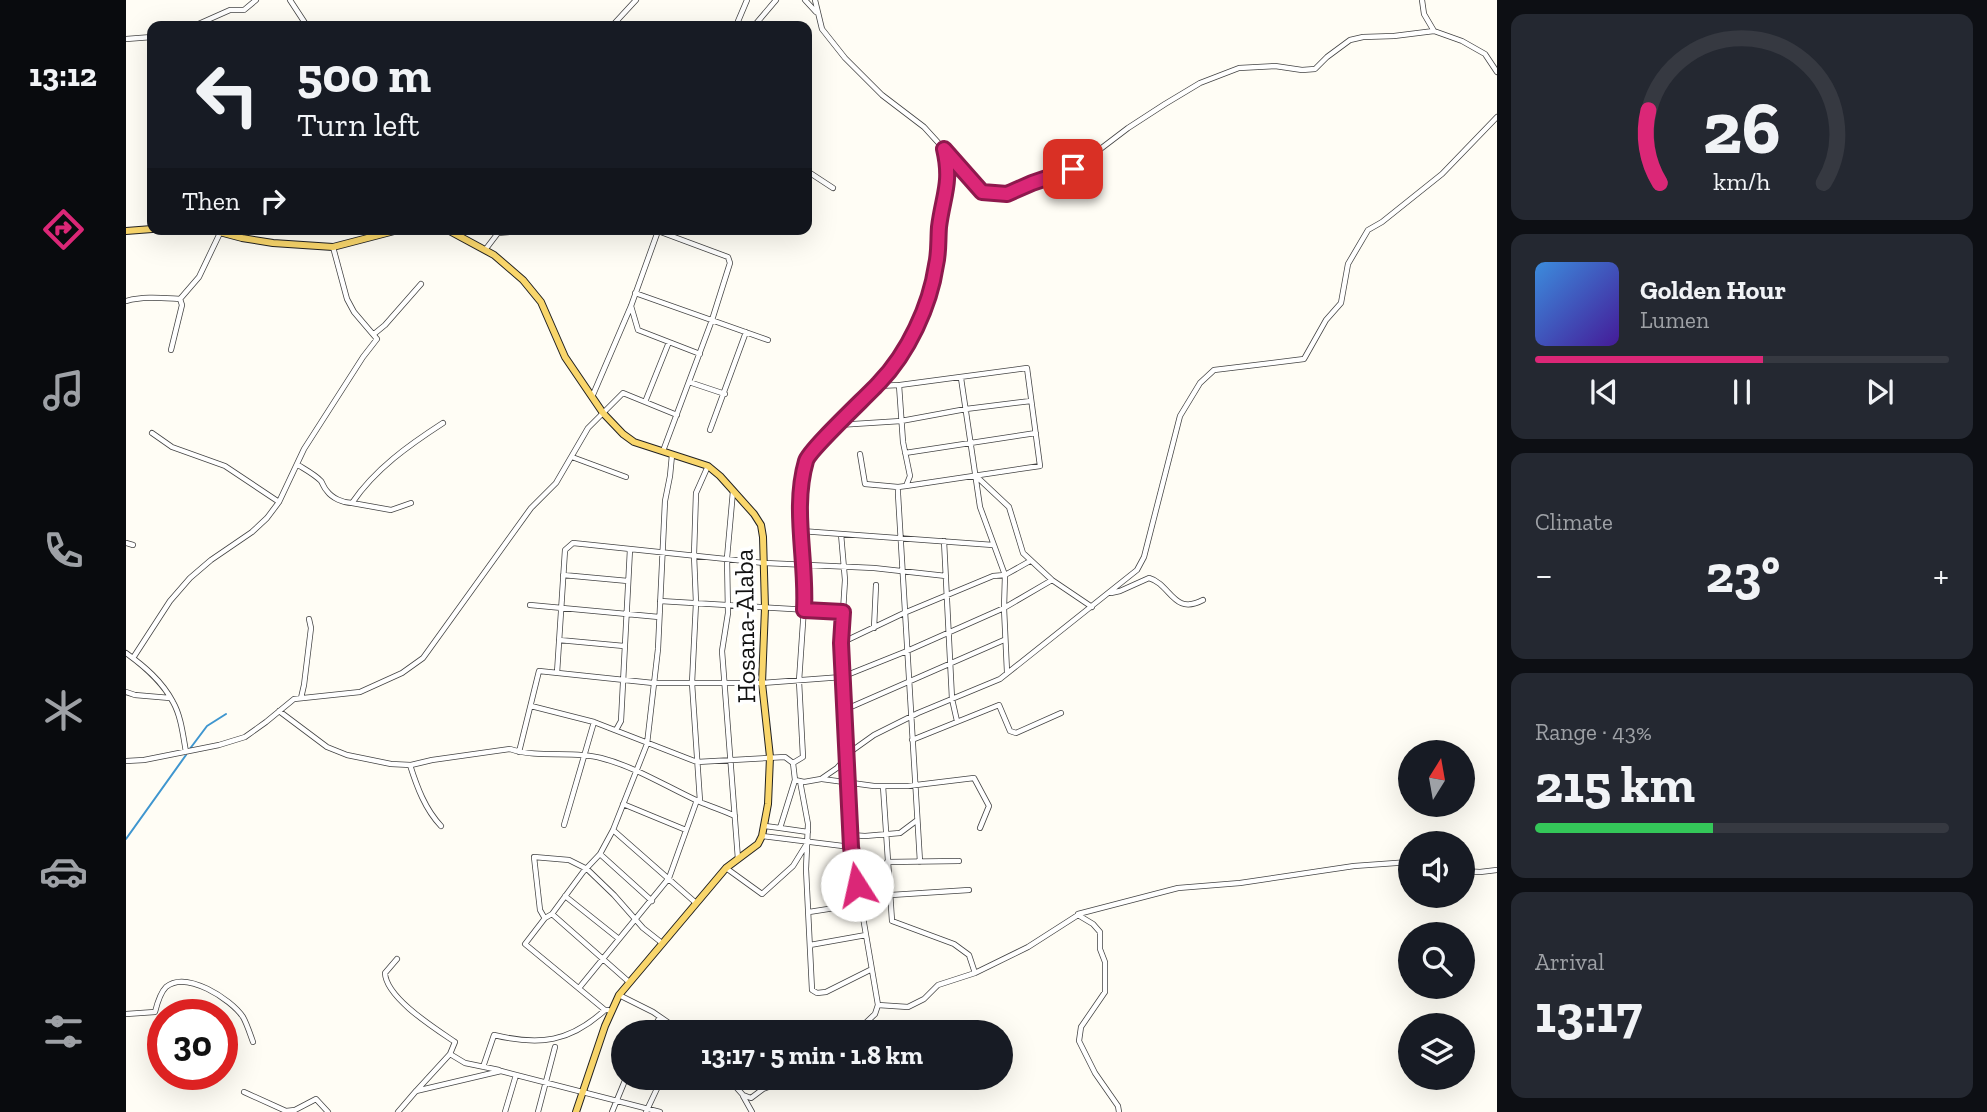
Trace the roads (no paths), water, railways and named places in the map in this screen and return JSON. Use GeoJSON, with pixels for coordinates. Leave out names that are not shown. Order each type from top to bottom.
{"type":"FeatureCollection","features":[{"type":"Feature","properties":{"kind":"main road"},"geometry":{"type":"LineString","coordinates":[[126,231],[147,229]]}},
{"type":"Feature","properties":{"kind":"main road"},"geometry":{"type":"LineString","coordinates":[[237,235],[273,243],[333,247],[379,235]]}},
{"type":"Feature","properties":{"kind":"main road","name":"Hosana-Alaba"},"geometry":{"type":"LineString","coordinates":[[457,235],[494,256],[523,280],[541,302],[565,357],[603,413],[623,434],[634,442],[708,466],[733,490],[761,525],[765,563],[762,683],[770,757],[762,836],[758,844],[726,868],[629,982],[609,1010],[576,1112]]}},
{"type":"Feature","properties":{"kind":"street"},"geometry":{"type":"LineString","coordinates":[[205,21],[230,10],[244,10],[256,0]]}},
{"type":"Feature","properties":{"kind":"street"},"geometry":{"type":"LineString","coordinates":[[290,0],[304,21]]}},
{"type":"Feature","properties":{"kind":"street"},"geometry":{"type":"LineString","coordinates":[[617,21],[636,0]]}},
{"type":"Feature","properties":{"kind":"street"},"geometry":{"type":"LineString","coordinates":[[738,21],[747,0]]}},
{"type":"Feature","properties":{"kind":"street"},"geometry":{"type":"LineString","coordinates":[[758,21],[776,0]]}},
{"type":"Feature","properties":{"kind":"street"},"geometry":{"type":"LineString","coordinates":[[805,0],[818,14]]}},
{"type":"Feature","properties":{"kind":"street"},"geometry":{"type":"LineString","coordinates":[[816,0],[822,29],[845,58],[882,95],[924,127],[982,192],[1007,194],[1073,169],[1128,128],[1200,83],[1239,68],[1275,66],[1315,69],[1350,40],[1434,31],[1462,41],[1485,54],[1497,72]]}},
{"type":"Feature","properties":{"kind":"street"},"geometry":{"type":"LineString","coordinates":[[1422,0],[1424,14],[1434,31]]}},
{"type":"Feature","properties":{"kind":"street"},"geometry":{"type":"LineString","coordinates":[[126,39],[147,37]]}},
{"type":"Feature","properties":{"kind":"street"},"geometry":{"type":"LineString","coordinates":[[821,779],[874,735],[1000,679],[1137,570],[1144,557],[1180,416],[1200,383],[1214,370],[1304,359],[1326,320],[1341,303],[1348,264],[1368,230],[1443,174],[1497,117]]}},
{"type":"Feature","properties":{"kind":"street"},"geometry":{"type":"LineString","coordinates":[[793,763],[803,757],[799,681],[805,593],[799,499],[806,457],[876,386],[899,356],[925,310],[937,264],[939,225],[948,183],[944,149]]}},
{"type":"Feature","properties":{"kind":"street"},"geometry":{"type":"LineString","coordinates":[[812,174],[833,188]]}},
{"type":"Feature","properties":{"kind":"street"},"geometry":{"type":"LineString","coordinates":[[180,299],[199,277],[222,235]]}},
{"type":"Feature","properties":{"kind":"street"},"geometry":{"type":"LineString","coordinates":[[485,250],[496,235]]}},
{"type":"Feature","properties":{"kind":"street"},"geometry":{"type":"LineString","coordinates":[[592,397],[631,306],[656,235]]}},
{"type":"Feature","properties":{"kind":"street"},"geometry":{"type":"LineString","coordinates":[[663,452],[700,354],[730,263],[729,257],[673,235]]}},
{"type":"Feature","properties":{"kind":"street"},"geometry":{"type":"LineString","coordinates":[[133,658],[170,601],[190,578],[267,518],[279,502],[304,449],[377,339],[354,312],[347,299],[333,247]]}},
{"type":"Feature","properties":{"kind":"street"},"geometry":{"type":"LineString","coordinates":[[373,334],[385,325],[421,284]]}},
{"type":"Feature","properties":{"kind":"street"},"geometry":{"type":"LineString","coordinates":[[635,293],[768,340]]}},
{"type":"Feature","properties":{"kind":"street"},"geometry":{"type":"LineString","coordinates":[[126,301],[136,298],[180,299]]}},
{"type":"Feature","properties":{"kind":"street"},"geometry":{"type":"LineString","coordinates":[[171,350],[182,304],[180,299]]}},
{"type":"Feature","properties":{"kind":"street"},"geometry":{"type":"LineString","coordinates":[[631,306],[638,330],[700,354]]}},
{"type":"Feature","properties":{"kind":"street"},"geometry":{"type":"LineString","coordinates":[[710,430],[746,332]]}},
{"type":"Feature","properties":{"kind":"street"},"geometry":{"type":"LineString","coordinates":[[645,402],[669,342]]}},
{"type":"Feature","properties":{"kind":"street"},"geometry":{"type":"LineString","coordinates":[[860,454],[865,484],[898,487],[1040,466],[1027,368],[876,386]]}},
{"type":"Feature","properties":{"kind":"street"},"geometry":{"type":"LineString","coordinates":[[961,377],[980,507],[1005,575],[1004,640],[1007,673]]}},
{"type":"Feature","properties":{"kind":"street"},"geometry":{"type":"LineString","coordinates":[[689,382],[724,394]]}},
{"type":"Feature","properties":{"kind":"street"},"geometry":{"type":"LineString","coordinates":[[899,385],[901,421],[910,476],[906,486]]}},
{"type":"Feature","properties":{"kind":"street"},"geometry":{"type":"LineString","coordinates":[[126,761],[186,752],[245,737],[293,699],[360,692],[402,673],[423,658],[531,508],[556,483],[588,428],[623,393],[677,415]]}},
{"type":"Feature","properties":{"kind":"street"},"geometry":{"type":"LineString","coordinates":[[837,425],[901,421],[1031,401]]}},
{"type":"Feature","properties":{"kind":"street"},"geometry":{"type":"LineString","coordinates":[[352,503],[372,478],[397,455],[443,423]]}},
{"type":"Feature","properties":{"kind":"street"},"geometry":{"type":"LineString","coordinates":[[152,433],[172,447],[225,466],[279,502]]}},
{"type":"Feature","properties":{"kind":"street"},"geometry":{"type":"LineString","coordinates":[[905,453],[1035,433]]}},
{"type":"Feature","properties":{"kind":"street"},"geometry":{"type":"LineString","coordinates":[[483,1067],[494,1035],[515,1040],[550,1040],[584,1028],[609,1010],[525,944],[600,854],[613,830],[647,744],[658,649],[665,501],[671,455]]}},
{"type":"Feature","properties":{"kind":"street"},"geometry":{"type":"LineString","coordinates":[[572,457],[626,477]]}},
{"type":"Feature","properties":{"kind":"street"},"geometry":{"type":"LineString","coordinates":[[298,464],[322,483],[335,498],[346,503],[391,510],[411,503]]}},
{"type":"Feature","properties":{"kind":"street"},"geometry":{"type":"LineString","coordinates":[[579,988],[669,878],[699,801],[692,683],[696,603],[694,555],[696,493],[708,466]]}},
{"type":"Feature","properties":{"kind":"street"},"geometry":{"type":"LineString","coordinates":[[975,476],[1009,507],[1023,553],[1030,561],[1052,580],[1092,607]]}},
{"type":"Feature","properties":{"kind":"street"},"geometry":{"type":"LineString","coordinates":[[898,487],[920,862]]}},
{"type":"Feature","properties":{"kind":"street"},"geometry":{"type":"LineString","coordinates":[[733,490],[727,558],[728,606],[722,651],[738,859]]}},
{"type":"Feature","properties":{"kind":"street"},"geometry":{"type":"LineString","coordinates":[[801,531],[993,545]]}},
{"type":"Feature","properties":{"kind":"street"},"geometry":{"type":"LineString","coordinates":[[841,534],[844,567],[842,677],[850,835],[870,970],[878,1005],[875,1014],[869,1020]]}},
{"type":"Feature","properties":{"kind":"street"},"geometry":{"type":"LineString","coordinates":[[944,541],[952,699],[957,722]]}},
{"type":"Feature","properties":{"kind":"street"},"geometry":{"type":"LineString","coordinates":[[126,543],[133,545]]}},
{"type":"Feature","properties":{"kind":"street"},"geometry":{"type":"LineString","coordinates":[[557,673],[565,550],[573,543],[765,563],[946,576]]}},
{"type":"Feature","properties":{"kind":"street"},"geometry":{"type":"LineString","coordinates":[[616,730],[621,720],[630,548]]}},
{"type":"Feature","properties":{"kind":"street"},"geometry":{"type":"LineString","coordinates":[[841,643],[993,576],[1005,575],[1030,561]]}},
{"type":"Feature","properties":{"kind":"street"},"geometry":{"type":"LineString","coordinates":[[563,575],[628,581]]}},
{"type":"Feature","properties":{"kind":"street"},"geometry":{"type":"LineString","coordinates":[[1111,593],[1120,592],[1149,578],[1156,580],[1172,598],[1181,603],[1190,605],[1203,600]]}},
{"type":"Feature","properties":{"kind":"street"},"geometry":{"type":"LineString","coordinates":[[519,752],[539,671],[653,683],[762,683],[842,677],[1004,608],[1052,580]]}},
{"type":"Feature","properties":{"kind":"street"},"geometry":{"type":"LineString","coordinates":[[874,628],[876,584]]}},
{"type":"Feature","properties":{"kind":"street"},"geometry":{"type":"LineString","coordinates":[[660,601],[843,612]]}},
{"type":"Feature","properties":{"kind":"street"},"geometry":{"type":"LineString","coordinates":[[530,605],[659,617]]}},
{"type":"Feature","properties":{"kind":"street"},"geometry":{"type":"LineString","coordinates":[[301,698],[311,628],[309,619]]}},
{"type":"Feature","properties":{"kind":"street"},"geometry":{"type":"LineString","coordinates":[[559,640],[624,646]]}},
{"type":"Feature","properties":{"kind":"street"},"geometry":{"type":"LineString","coordinates":[[844,710],[1004,640]]}},
{"type":"Feature","properties":{"kind":"street"},"geometry":{"type":"LineString","coordinates":[[126,653],[147,668],[171,698],[181,726],[186,752]]}},
{"type":"Feature","properties":{"kind":"street"},"geometry":{"type":"LineString","coordinates":[[126,692],[171,698]]}},
{"type":"Feature","properties":{"kind":"street"},"geometry":{"type":"LineString","coordinates":[[912,740],[999,705],[1010,731],[1016,733],[1061,713]]}},
{"type":"Feature","properties":{"kind":"street"},"geometry":{"type":"LineString","coordinates":[[531,706],[594,722],[697,762],[785,757],[793,763],[808,824],[806,869],[812,990],[817,993],[826,992],[870,970]]}},
{"type":"Feature","properties":{"kind":"street"},"geometry":{"type":"LineString","coordinates":[[279,710],[327,747],[372,761],[410,765],[510,749],[545,754],[584,754],[636,770],[735,816]]}},
{"type":"Feature","properties":{"kind":"street"},"geometry":{"type":"LineString","coordinates":[[564,825],[594,722]]}},
{"type":"Feature","properties":{"kind":"street"},"geometry":{"type":"LineString","coordinates":[[410,765],[433,818],[441,826]]}},
{"type":"Feature","properties":{"kind":"street"},"geometry":{"type":"LineString","coordinates":[[798,781],[821,779],[883,786],[974,778],[989,806],[980,828]]}},
{"type":"Feature","properties":{"kind":"street"},"geometry":{"type":"LineString","coordinates":[[780,828],[798,781]]}},
{"type":"Feature","properties":{"kind":"street"},"geometry":{"type":"LineString","coordinates":[[883,786],[892,921],[954,944],[969,955],[975,973]]}},
{"type":"Feature","properties":{"kind":"street"},"geometry":{"type":"LineString","coordinates":[[623,804],[686,830]]}},
{"type":"Feature","properties":{"kind":"street"},"geometry":{"type":"LineString","coordinates":[[850,835],[900,833],[917,821]]}},
{"type":"Feature","properties":{"kind":"street"},"geometry":{"type":"LineString","coordinates":[[765,826],[808,832]]}},
{"type":"Feature","properties":{"kind":"street"},"geometry":{"type":"LineString","coordinates":[[613,830],[696,903]]}},
{"type":"Feature","properties":{"kind":"street"},"geometry":{"type":"LineString","coordinates":[[762,836],[851,847]]}},
{"type":"Feature","properties":{"kind":"street"},"geometry":{"type":"LineString","coordinates":[[726,868],[762,894],[793,866],[807,842]]}},
{"type":"Feature","properties":{"kind":"street"},"geometry":{"type":"LineString","coordinates":[[600,854],[652,901]]}},
{"type":"Feature","properties":{"kind":"street"},"geometry":{"type":"LineString","coordinates":[[545,918],[540,910],[534,857],[569,860],[587,869],[643,928],[662,943]]}},
{"type":"Feature","properties":{"kind":"street"},"geometry":{"type":"LineString","coordinates":[[887,862],[959,861]]}},
{"type":"Feature","properties":{"kind":"street"},"geometry":{"type":"LineString","coordinates":[[878,1005],[908,1007],[924,999],[937,985],[975,973],[1028,947],[1078,915],[1098,908],[1178,888],[1398,863]]}},
{"type":"Feature","properties":{"kind":"street"},"geometry":{"type":"LineString","coordinates":[[1475,872],[1497,870]]}},
{"type":"Feature","properties":{"kind":"street"},"geometry":{"type":"LineString","coordinates":[[809,912],[860,904],[889,896],[969,890]]}},
{"type":"Feature","properties":{"kind":"street"},"geometry":{"type":"LineString","coordinates":[[565,896],[619,940]]}},
{"type":"Feature","properties":{"kind":"street"},"geometry":{"type":"LineString","coordinates":[[552,914],[629,982]]}},
{"type":"Feature","properties":{"kind":"street"},"geometry":{"type":"LineString","coordinates":[[1078,915],[1100,932],[1100,949],[1105,962],[1105,992],[1081,1027],[1079,1041],[1119,1112]]}},
{"type":"Feature","properties":{"kind":"street"},"geometry":{"type":"LineString","coordinates":[[810,944],[866,935]]}},
{"type":"Feature","properties":{"kind":"street"},"geometry":{"type":"LineString","coordinates":[[397,959],[385,973],[385,982],[409,1010],[455,1042],[450,1054],[398,1112]]}},
{"type":"Feature","properties":{"kind":"street"},"geometry":{"type":"LineString","coordinates":[[126,1014],[155,1012],[168,985],[192,983],[215,993],[230,1004],[242,1016],[253,1042]]}},
{"type":"Feature","properties":{"kind":"street"},"geometry":{"type":"LineString","coordinates":[[620,995],[664,1020]]}},
{"type":"Feature","properties":{"kind":"street"},"geometry":{"type":"LineString","coordinates":[[537,1112],[555,1048]]}},
{"type":"Feature","properties":{"kind":"street"},"geometry":{"type":"LineString","coordinates":[[450,1054],[465,1063],[660,1112]]}},
{"type":"Feature","properties":{"kind":"street"},"geometry":{"type":"LineString","coordinates":[[416,1091],[501,1071]]}},
{"type":"Feature","properties":{"kind":"street"},"geometry":{"type":"LineString","coordinates":[[505,1112],[516,1074]]}},
{"type":"Feature","properties":{"kind":"street"},"geometry":{"type":"LineString","coordinates":[[612,1112],[621,1090]]}},
{"type":"Feature","properties":{"kind":"street"},"geometry":{"type":"LineString","coordinates":[[646,1110],[656,1090]]}},
{"type":"Feature","properties":{"kind":"street"},"geometry":{"type":"LineString","coordinates":[[738,1090],[752,1112]]}},
{"type":"Feature","properties":{"kind":"street"},"geometry":{"type":"LineString","coordinates":[[743,1096],[751,1098],[761,1090]]}},
{"type":"Feature","properties":{"kind":"street"},"geometry":{"type":"LineString","coordinates":[[244,1092],[286,1111],[295,1110],[316,1099],[328,1112]]}},
{"type":"Feature","properties":{"kind":"waterway"},"geometry":{"type":"LineString","coordinates":[[189,750],[207,726],[226,714]]}},
{"type":"Feature","properties":{"kind":"waterway"},"geometry":{"type":"LineString","coordinates":[[126,839],[186,755]]}}]}
